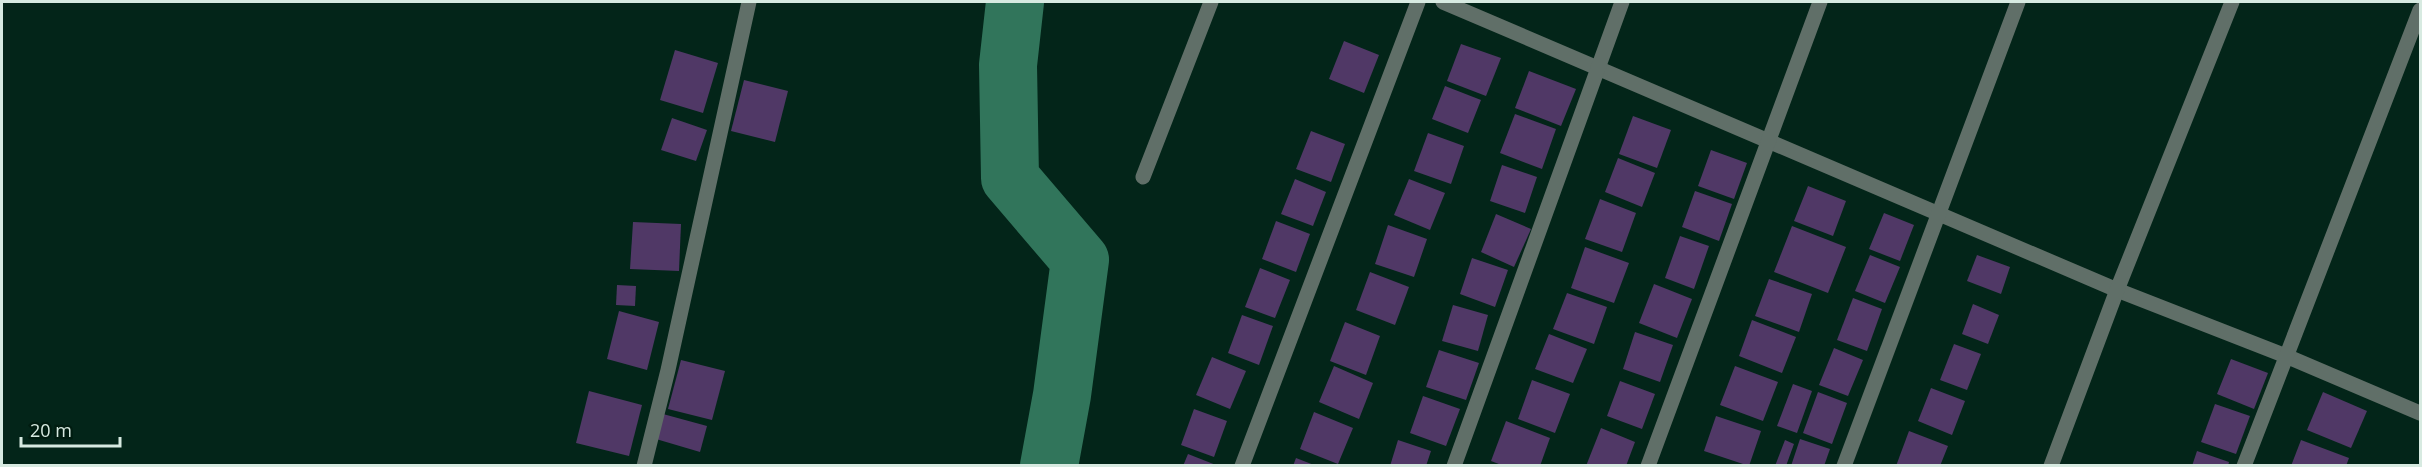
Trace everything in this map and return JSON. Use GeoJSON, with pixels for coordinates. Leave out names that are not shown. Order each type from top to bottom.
{"type":"FeatureCollection","features":[{"type":"Feature","properties":{"kind":"street"},"geometry":{"type":"LineString","coordinates":[[645,465],[749,2]]}},
{"type":"Feature","properties":{"kind":"street"},"geometry":{"type":"LineString","coordinates":[[1143,177],[1211,2]]}},
{"type":"Feature","properties":{"kind":"street"},"geometry":{"type":"LineString","coordinates":[[1242,465],[1418,2]]}},
{"type":"Feature","properties":{"kind":"street"},"geometry":{"type":"LineString","coordinates":[[1443,2],[2117,290],[2421,412]]}},
{"type":"Feature","properties":{"kind":"street"},"geometry":{"type":"LineString","coordinates":[[1454,465],[1622,2]]}},
{"type":"Feature","properties":{"kind":"street"},"geometry":{"type":"LineString","coordinates":[[1648,465],[1820,2]]}},
{"type":"Feature","properties":{"kind":"street"},"geometry":{"type":"LineString","coordinates":[[1844,465],[2018,2]]}},
{"type":"Feature","properties":{"kind":"street"},"geometry":{"type":"LineString","coordinates":[[2051,465],[2117,290],[2232,2]]}},
{"type":"Feature","properties":{"kind":"street"},"geometry":{"type":"LineString","coordinates":[[2244,465],[2421,10]]}},
{"type":"Feature","properties":{"kind":"building"},"geometry":{"type":"Polygon","coordinates":[[[1344,41],[1379,55],[1364,93],[1329,79],[1344,41]]]}},
{"type":"Feature","properties":{"kind":"building"},"geometry":{"type":"Polygon","coordinates":[[[1461,44],[1501,58],[1486,96],[1447,81],[1461,44]]]}},
{"type":"Feature","properties":{"kind":"building"},"geometry":{"type":"Polygon","coordinates":[[[675,50],[718,63],[703,113],[660,100],[675,50]]]}},
{"type":"Feature","properties":{"kind":"building"},"geometry":{"type":"Polygon","coordinates":[[[1529,71],[1576,89],[1561,126],[1515,108],[1529,71]]]}},
{"type":"Feature","properties":{"kind":"building"},"geometry":{"type":"Polygon","coordinates":[[[744,80],[788,91],[775,142],[731,131],[744,80]]]}},
{"type":"Feature","properties":{"kind":"building"},"geometry":{"type":"Polygon","coordinates":[[[1445,86],[1481,100],[1468,133],[1432,119],[1445,86]]]}},
{"type":"Feature","properties":{"kind":"building"},"geometry":{"type":"Polygon","coordinates":[[[1515,114],[1556,129],[1542,169],[1500,153],[1515,114]]]}},
{"type":"Feature","properties":{"kind":"building"},"geometry":{"type":"Polygon","coordinates":[[[1633,116],[1671,130],[1657,168],[1619,154],[1633,116]]]}},
{"type":"Feature","properties":{"kind":"building"},"geometry":{"type":"Polygon","coordinates":[[[672,118],[707,130],[696,161],[661,150],[672,118]]]}},
{"type":"Feature","properties":{"kind":"building"},"geometry":{"type":"Polygon","coordinates":[[[1311,131],[1345,144],[1331,182],[1296,169],[1311,131]]]}},
{"type":"Feature","properties":{"kind":"building"},"geometry":{"type":"Polygon","coordinates":[[[1428,133],[1464,146],[1451,184],[1414,171],[1428,133]]]}},
{"type":"Feature","properties":{"kind":"building"},"geometry":{"type":"Polygon","coordinates":[[[1711,150],[1747,163],[1734,199],[1698,186],[1711,150]]]}},
{"type":"Feature","properties":{"kind":"building"},"geometry":{"type":"Polygon","coordinates":[[[1618,158],[1655,173],[1642,207],[1605,192],[1618,158]]]}},
{"type":"Feature","properties":{"kind":"building"},"geometry":{"type":"Polygon","coordinates":[[[1502,165],[1537,177],[1525,213],[1490,201],[1502,165]]]}},
{"type":"Feature","properties":{"kind":"building"},"geometry":{"type":"Polygon","coordinates":[[[1295,179],[1326,192],[1313,226],[1281,214],[1295,179]]]}},
{"type":"Feature","properties":{"kind":"building"},"geometry":{"type":"Polygon","coordinates":[[[1409,179],[1445,193],[1430,230],[1394,215],[1409,179]]]}},
{"type":"Feature","properties":{"kind":"building"},"geometry":{"type":"Polygon","coordinates":[[[1808,186],[1846,201],[1833,236],[1794,221],[1808,186]]]}},
{"type":"Feature","properties":{"kind":"building"},"geometry":{"type":"Polygon","coordinates":[[[1695,191],[1732,204],[1719,241],[1682,227],[1695,191]]]}},
{"type":"Feature","properties":{"kind":"building"},"geometry":{"type":"Polygon","coordinates":[[[1600,199],[1636,213],[1622,252],[1585,239],[1600,199]]]}},
{"type":"Feature","properties":{"kind":"building"},"geometry":{"type":"Polygon","coordinates":[[[1884,213],[1914,225],[1900,261],[1869,249],[1884,213]]]}},
{"type":"Feature","properties":{"kind":"building"},"geometry":{"type":"Polygon","coordinates":[[[1496,214],[1531,229],[1514,267],[1481,252],[1496,214]]]}},
{"type":"Feature","properties":{"kind":"building"},"geometry":{"type":"Polygon","coordinates":[[[1276,221],[1310,234],[1296,272],[1262,259],[1276,221]]]}},
{"type":"Feature","properties":{"kind":"building"},"geometry":{"type":"Polygon","coordinates":[[[633,222],[681,224],[679,271],[630,269],[633,222]]]}},
{"type":"Feature","properties":{"kind":"building"},"geometry":{"type":"Polygon","coordinates":[[[1388,225],[1427,239],[1414,277],[1375,264],[1388,225]]]}},
{"type":"Feature","properties":{"kind":"building"},"geometry":{"type":"Polygon","coordinates":[[[1792,226],[1846,247],[1828,293],[1774,272],[1792,226]]]}},
{"type":"Feature","properties":{"kind":"building"},"geometry":{"type":"Polygon","coordinates":[[[1680,236],[1709,246],[1694,289],[1665,278],[1680,236]]]}},
{"type":"Feature","properties":{"kind":"building"},"geometry":{"type":"Polygon","coordinates":[[[1585,247],[1629,263],[1614,303],[1571,288],[1585,247]]]}},
{"type":"Feature","properties":{"kind":"building"},"geometry":{"type":"Polygon","coordinates":[[[1870,255],[1900,267],[1885,303],[1855,291],[1870,255]]]}},
{"type":"Feature","properties":{"kind":"building"},"geometry":{"type":"Polygon","coordinates":[[[1977,255],[2010,267],[2001,294],[1967,281],[1977,255]]]}},
{"type":"Feature","properties":{"kind":"building"},"geometry":{"type":"Polygon","coordinates":[[[1472,258],[1508,270],[1495,307],[1460,294],[1472,258]]]}},
{"type":"Feature","properties":{"kind":"building"},"geometry":{"type":"Polygon","coordinates":[[[1260,268],[1290,280],[1275,318],[1245,307],[1260,268]]]}},
{"type":"Feature","properties":{"kind":"building"},"geometry":{"type":"Polygon","coordinates":[[[1370,272],[1409,287],[1395,325],[1356,310],[1370,272]]]}},
{"type":"Feature","properties":{"kind":"building"},"geometry":{"type":"Polygon","coordinates":[[[1769,279],[1812,294],[1799,332],[1755,316],[1769,279]]]}},
{"type":"Feature","properties":{"kind":"building"},"geometry":{"type":"Polygon","coordinates":[[[1654,284],[1692,299],[1677,338],[1639,323],[1654,284]]]}},
{"type":"Feature","properties":{"kind":"building"},"geometry":{"type":"Polygon","coordinates":[[[617,285],[636,286],[635,306],[616,305],[617,285]]]}},
{"type":"Feature","properties":{"kind":"building"},"geometry":{"type":"Polygon","coordinates":[[[1567,293],[1607,307],[1594,344],[1553,329],[1567,293]]]}},
{"type":"Feature","properties":{"kind":"building"},"geometry":{"type":"Polygon","coordinates":[[[1853,298],[1882,309],[1867,351],[1837,340],[1853,298]]]}},
{"type":"Feature","properties":{"kind":"building"},"geometry":{"type":"Polygon","coordinates":[[[1973,304],[1999,315],[1988,344],[1962,334],[1973,304]]]}},
{"type":"Feature","properties":{"kind":"building"},"geometry":{"type":"Polygon","coordinates":[[[1453,305],[1488,315],[1478,351],[1442,341],[1453,305]]]}},
{"type":"Feature","properties":{"kind":"building"},"geometry":{"type":"Polygon","coordinates":[[[619,311],[659,322],[647,370],[607,359],[619,311]]]}},
{"type":"Feature","properties":{"kind":"building"},"geometry":{"type":"Polygon","coordinates":[[[1242,315],[1273,326],[1259,365],[1228,353],[1242,315]]]}},
{"type":"Feature","properties":{"kind":"building"},"geometry":{"type":"Polygon","coordinates":[[[1752,320],[1796,337],[1782,373],[1739,356],[1752,320]]]}},
{"type":"Feature","properties":{"kind":"building"},"geometry":{"type":"Polygon","coordinates":[[[1345,322],[1380,336],[1366,375],[1330,361],[1345,322]]]}},
{"type":"Feature","properties":{"kind":"building"},"geometry":{"type":"Polygon","coordinates":[[[1635,332],[1673,345],[1660,382],[1623,369],[1635,332]]]}},
{"type":"Feature","properties":{"kind":"building"},"geometry":{"type":"Polygon","coordinates":[[[1549,334],[1587,349],[1573,383],[1535,369],[1549,334]]]}},
{"type":"Feature","properties":{"kind":"building"},"geometry":{"type":"Polygon","coordinates":[[[1954,344],[1981,354],[1967,390],[1940,380],[1954,344]]]}},
{"type":"Feature","properties":{"kind":"building"},"geometry":{"type":"Polygon","coordinates":[[[1834,348],[1863,360],[1848,396],[1819,385],[1834,348]]]}},
{"type":"Feature","properties":{"kind":"building"},"geometry":{"type":"Polygon","coordinates":[[[1439,350],[1479,363],[1466,400],[1426,387],[1439,350]]]}},
{"type":"Feature","properties":{"kind":"building"},"geometry":{"type":"Polygon","coordinates":[[[1212,357],[1246,371],[1230,409],[1196,395],[1212,357]]]}},
{"type":"Feature","properties":{"kind":"building"},"geometry":{"type":"Polygon","coordinates":[[[2231,359],[2268,373],[2254,409],[2217,394],[2231,359]]]}},
{"type":"Feature","properties":{"kind":"building"},"geometry":{"type":"Polygon","coordinates":[[[681,360],[725,371],[712,420],[668,409],[681,360]]]}},
{"type":"Feature","properties":{"kind":"building"},"geometry":{"type":"Polygon","coordinates":[[[1334,366],[1373,383],[1359,419],[1319,402],[1334,366]]]}},
{"type":"Feature","properties":{"kind":"building"},"geometry":{"type":"Polygon","coordinates":[[[1735,366],[1778,382],[1763,421],[1720,405],[1735,366]]]}},
{"type":"Feature","properties":{"kind":"building"},"geometry":{"type":"Polygon","coordinates":[[[1532,380],[1570,394],[1555,433],[1518,419],[1532,380]]]}},
{"type":"Feature","properties":{"kind":"building"},"geometry":{"type":"Polygon","coordinates":[[[1620,381],[1655,394],[1642,429],[1607,416],[1620,381]]]}},
{"type":"Feature","properties":{"kind":"building"},"geometry":{"type":"Polygon","coordinates":[[[1793,384],[1812,391],[1797,433],[1777,426],[1793,384]]]}},
{"type":"Feature","properties":{"kind":"building"},"geometry":{"type":"Polygon","coordinates":[[[1931,388],[1965,401],[1952,435],[1918,421],[1931,388]]]}},
{"type":"Feature","properties":{"kind":"building"},"geometry":{"type":"Polygon","coordinates":[[[589,391],[642,405],[629,456],[576,443],[589,391]]]}},
{"type":"Feature","properties":{"kind":"building"},"geometry":{"type":"Polygon","coordinates":[[[1818,392],[1847,403],[1832,444],[1803,433],[1818,392]]]}},
{"type":"Feature","properties":{"kind":"building"},"geometry":{"type":"Polygon","coordinates":[[[2323,392],[2367,411],[2351,448],[2307,430],[2323,392]]]}},
{"type":"Feature","properties":{"kind":"building"},"geometry":{"type":"Polygon","coordinates":[[[1423,396],[1460,409],[1446,446],[1410,433],[1423,396]]]}},
{"type":"Feature","properties":{"kind":"building"},"geometry":{"type":"Polygon","coordinates":[[[2215,404],[2250,416],[2236,454],[2201,442],[2215,404]]]}},
{"type":"Feature","properties":{"kind":"building"},"geometry":{"type":"Polygon","coordinates":[[[1194,409],[1227,421],[1214,457],[1181,445],[1194,409]]]}},
{"type":"Feature","properties":{"kind":"building"},"geometry":{"type":"Polygon","coordinates":[[[1314,412],[1353,428],[1338,464],[1300,449],[1314,412]]]}},
{"type":"Feature","properties":{"kind":"building"},"geometry":{"type":"Polygon","coordinates":[[[663,414],[707,426],[700,452],[656,439],[663,414]]]}},
{"type":"Feature","properties":{"kind":"building"},"geometry":{"type":"Polygon","coordinates":[[[1716,416],[1761,431],[1749,466],[1704,451],[1716,416]]]}},
{"type":"Feature","properties":{"kind":"building"},"geometry":{"type":"Polygon","coordinates":[[[1506,421],[1550,438],[1540,466],[1504,466],[1491,461],[1506,421]]]}},
{"type":"Feature","properties":{"kind":"building"},"geometry":{"type":"Polygon","coordinates":[[[1601,428],[1635,442],[1626,466],[1586,466],[1601,428]]]}},
{"type":"Feature","properties":{"kind":"building"},"geometry":{"type":"Polygon","coordinates":[[[1909,431],[1948,446],[1940,466],[1896,466],[1909,431]]]}},
{"type":"Feature","properties":{"kind":"building"},"geometry":{"type":"Polygon","coordinates":[[[1800,439],[1830,449],[1824,466],[1791,466],[1800,439]]]}},
{"type":"Feature","properties":{"kind":"building"},"geometry":{"type":"Polygon","coordinates":[[[1398,440],[1431,451],[1426,466],[1390,466],[1398,440]]]}},
{"type":"Feature","properties":{"kind":"building"},"geometry":{"type":"Polygon","coordinates":[[[1785,440],[1794,444],[1786,466],[1775,466],[1785,440]]]}},
{"type":"Feature","properties":{"kind":"building"},"geometry":{"type":"Polygon","coordinates":[[[2301,440],[2349,458],[2346,466],[2291,466],[2301,440]]]}},
{"type":"Feature","properties":{"kind":"building"},"geometry":{"type":"Polygon","coordinates":[[[2197,451],[2229,462],[2228,466],[2192,466],[2197,451]]]}},
{"type":"Feature","properties":{"kind":"building"},"geometry":{"type":"Polygon","coordinates":[[[1188,454],[1216,465],[1216,466],[1183,466],[1188,454]]]}},
{"type":"Feature","properties":{"kind":"building"},"geometry":{"type":"Polygon","coordinates":[[[1296,458],[1314,465],[1314,466],[1293,466],[1296,458]]]}},
{"type":"Feature","properties":{"kind":"waterway"},"geometry":{"type":"LineString","coordinates":[[1015,2],[1008,65],[1010,178],[1080,260],[1062,395],[1049,466]]}}]}
